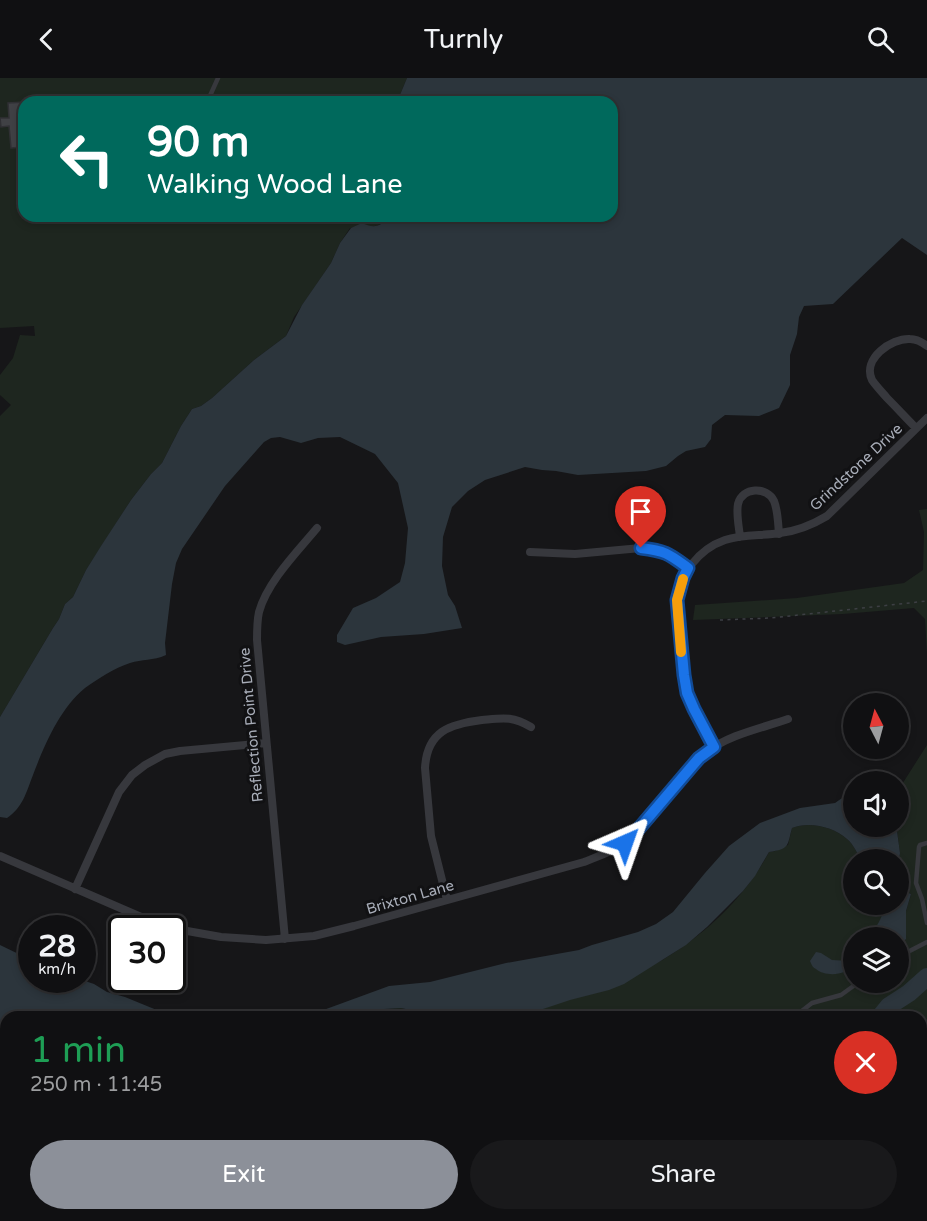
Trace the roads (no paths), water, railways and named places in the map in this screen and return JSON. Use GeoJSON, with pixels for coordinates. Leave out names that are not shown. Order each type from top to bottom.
{"type":"FeatureCollection","features":[{"type":"Feature","properties":{"kind":"street","name":"Grindstone Drive"},"geometry":{"type":"LineString","coordinates":[[916,428],[873,380],[870,368],[882,349],[898,340],[915,340],[927,346]]}},
{"type":"Feature","properties":{"kind":"street","name":"Grindstone Drive"},"geometry":{"type":"LineString","coordinates":[[688,568],[710,547],[726,540],[799,530],[827,516],[927,418]]}},
{"type":"Feature","properties":{"kind":"street"},"geometry":{"type":"LineString","coordinates":[[740,537],[738,512],[740,499],[744,494],[758,490],[767,493],[774,500],[779,534]]}},
{"type":"Feature","properties":{"kind":"street","name":"Reflection Point Drive"},"geometry":{"type":"LineString","coordinates":[[285,939],[257,640],[259,612],[275,580],[317,528]]}},
{"type":"Feature","properties":{"kind":"street"},"geometry":{"type":"LineString","coordinates":[[530,552],[575,554],[641,548],[668,553],[688,568],[677,600],[684,675],[687,693],[714,747]]}},
{"type":"Feature","properties":{"kind":"street"},"geometry":{"type":"LineString","coordinates":[[447,900],[431,836],[425,768],[429,747],[439,734],[462,722],[513,718],[531,727]]}},
{"type":"Feature","properties":{"kind":"street","name":"Brixton Lane"},"geometry":{"type":"LineString","coordinates":[[0,856],[148,920],[176,929],[244,939],[314,936],[584,862],[615,848],[625,843],[636,832],[699,758],[726,741],[788,719]]}},
{"type":"Feature","properties":{"kind":"street"},"geometry":{"type":"LineString","coordinates":[[75,889],[119,792],[132,775],[145,765],[165,754],[180,751],[266,743]]}},
{"type":"Feature","properties":{"kind":"lane"},"geometry":{"type":"LineString","coordinates":[[211,96],[218,78]]}},
{"type":"Feature","properties":{"kind":"lane"},"geometry":{"type":"LineString","coordinates":[[927,843],[920,844],[919,847],[916,883],[927,923]]}},
{"type":"Feature","properties":{"kind":"lane"},"geometry":{"type":"LineString","coordinates":[[909,951],[927,942]]}},
{"type":"Feature","properties":{"kind":"lane"},"geometry":{"type":"LineString","coordinates":[[802,1011],[812,1003],[844,993]]}},
{"type":"Feature","properties":{"kind":"waterway"},"geometry":{"type":"LineString","coordinates":[[885,1011],[927,977]]}}]}
